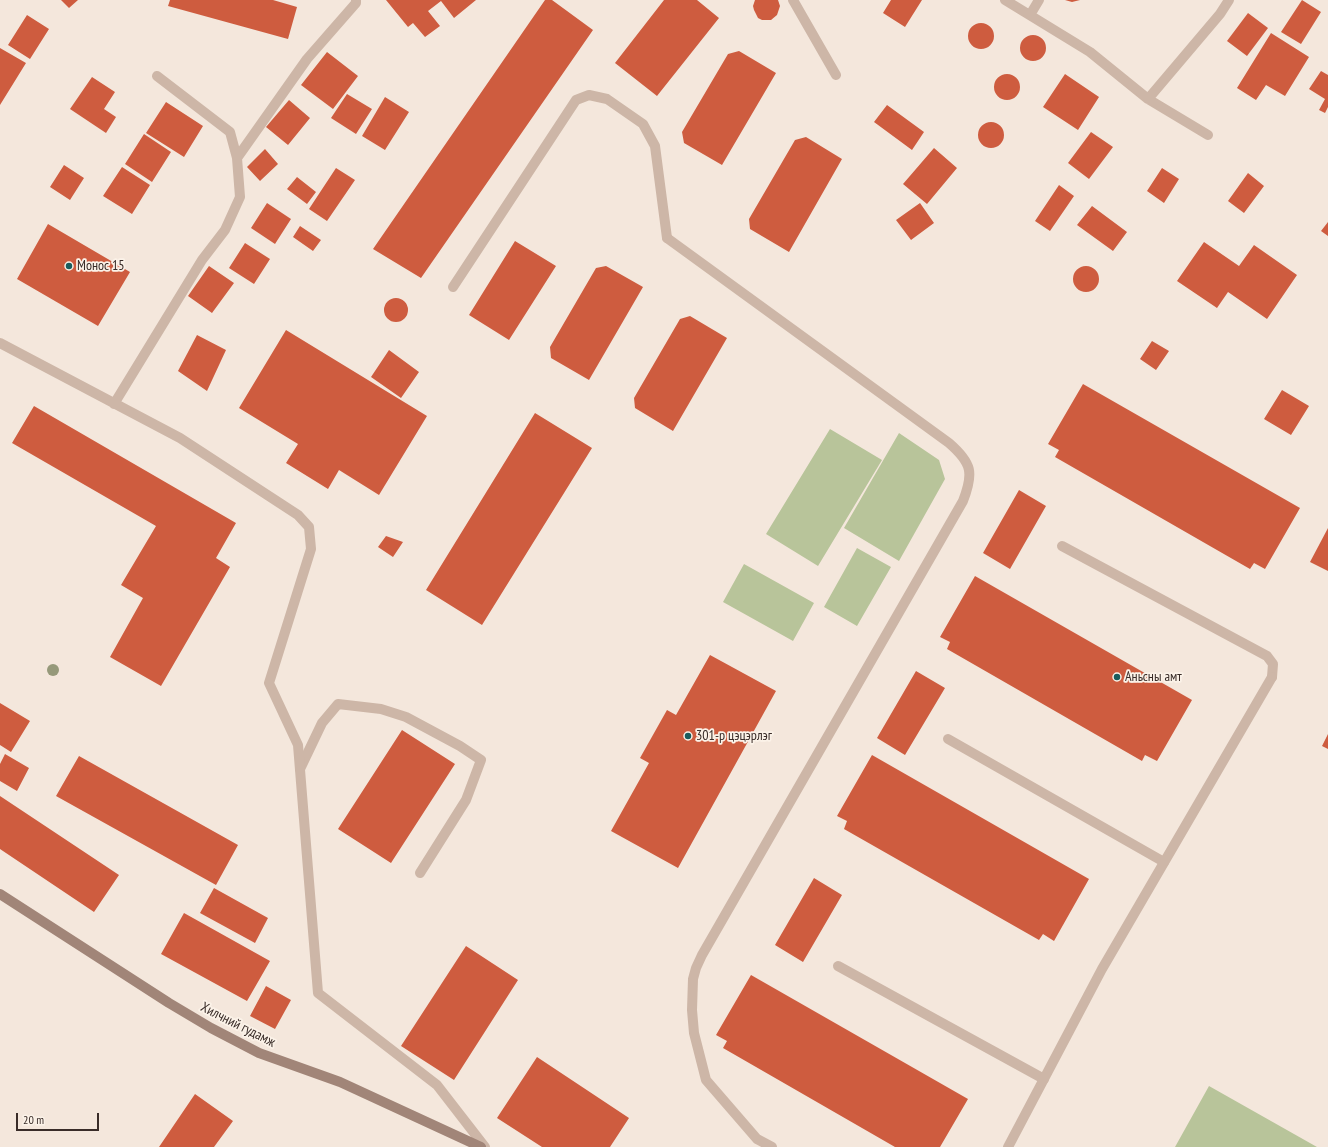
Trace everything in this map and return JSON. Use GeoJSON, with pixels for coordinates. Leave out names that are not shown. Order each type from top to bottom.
{"type":"FeatureCollection","features":[{"type":"Feature","properties":{"kind":"main road","name":"Хилчний гудамж"},"geometry":{"type":"LineString","coordinates":[[0,894],[169,1003],[224,1036],[258,1054],[340,1082],[481,1147]]}},
{"type":"Feature","properties":{"kind":"street"},"geometry":{"type":"LineString","coordinates":[[793,0],[836,76]]}},
{"type":"Feature","properties":{"kind":"street"},"geometry":{"type":"LineString","coordinates":[[1005,0],[1090,52],[1148,99],[1208,135]]}},
{"type":"Feature","properties":{"kind":"street"},"geometry":{"type":"LineString","coordinates":[[1030,15],[1039,0]]}},
{"type":"Feature","properties":{"kind":"street"},"geometry":{"type":"LineString","coordinates":[[1148,99],[1220,14],[1229,0]]}},
{"type":"Feature","properties":{"kind":"street"},"geometry":{"type":"LineString","coordinates":[[237,158],[307,59],[357,1]]}},
{"type":"Feature","properties":{"kind":"street"},"geometry":{"type":"LineString","coordinates":[[114,404],[202,260],[225,230],[240,197],[237,158],[230,132],[157,76]]}},
{"type":"Feature","properties":{"kind":"street"},"geometry":{"type":"LineString","coordinates":[[453,287],[576,100],[589,95],[607,99],[643,124],[655,146],[667,238],[949,443],[964,458],[970,475],[969,486],[963,501],[702,955],[696,968],[693,979],[692,994],[694,1033],[706,1080],[755,1143],[772,1147]]}},
{"type":"Feature","properties":{"kind":"street"},"geometry":{"type":"LineString","coordinates":[[0,343],[180,438],[298,515],[309,527],[311,549],[269,683],[298,745],[318,993],[437,1085],[485,1147]]}},
{"type":"Feature","properties":{"kind":"street"},"geometry":{"type":"LineString","coordinates":[[1008,1147],[1102,969],[1272,677],[1273,664],[1267,656],[1062,546]]}},
{"type":"Feature","properties":{"kind":"street"},"geometry":{"type":"LineString","coordinates":[[300,769],[322,723],[338,704],[381,709],[406,717],[460,746],[481,760],[466,800],[420,873]]}},
{"type":"Feature","properties":{"kind":"street"},"geometry":{"type":"LineString","coordinates":[[948,739],[1164,862]]}},
{"type":"Feature","properties":{"kind":"street"},"geometry":{"type":"LineString","coordinates":[[838,966],[1044,1079]]}},
{"type":"Feature","properties":{"kind":"green space"},"geometry":{"type":"Polygon","coordinates":[[[830,429],[882,460],[818,566],[766,534],[830,429]]]}},
{"type":"Feature","properties":{"kind":"green space"},"geometry":{"type":"Polygon","coordinates":[[[899,433],[939,460],[945,479],[899,561],[844,528],[899,433]]]}},
{"type":"Feature","properties":{"kind":"green space"},"geometry":{"type":"Polygon","coordinates":[[[857,548],[891,567],[857,626],[824,607],[857,548]]]}},
{"type":"Feature","properties":{"kind":"green space"},"geometry":{"type":"Polygon","coordinates":[[[744,564],[814,603],[793,641],[723,602],[744,564]]]}},
{"type":"Feature","properties":{"kind":"green space"},"geometry":{"type":"Polygon","coordinates":[[[1209,1086],[1317,1147],[1175,1147],[1209,1086]]]}},
{"type":"Feature","properties":{"kind":"building"},"geometry":{"type":"Polygon","coordinates":[[[61,0],[78,0],[69,8],[61,0]]]}},
{"type":"Feature","properties":{"kind":"building"},"geometry":{"type":"Polygon","coordinates":[[[170,0],[273,0],[297,7],[288,39],[168,6],[170,0]]]}},
{"type":"Feature","properties":{"kind":"building"},"geometry":{"type":"Polygon","coordinates":[[[386,0],[476,0],[454,18],[441,1],[428,11],[440,26],[425,37],[413,23],[408,27],[386,0]]]}},
{"type":"Feature","properties":{"kind":"building"},"geometry":{"type":"Polygon","coordinates":[[[545,0],[552,0],[593,30],[421,278],[373,249],[545,0]]]}},
{"type":"Feature","properties":{"kind":"building"},"geometry":{"type":"Polygon","coordinates":[[[664,0],[697,0],[719,18],[657,96],[615,63],[664,0]]]}},
{"type":"Feature","properties":{"kind":"building"},"geometry":{"type":"Polygon","coordinates":[[[755,0],[778,0],[780,6],[777,15],[771,20],[762,20],[758,18],[753,6],[755,0]]]}},
{"type":"Feature","properties":{"kind":"building"},"geometry":{"type":"Polygon","coordinates":[[[891,0],[922,0],[905,27],[883,13],[891,0]]]}},
{"type":"Feature","properties":{"kind":"building"},"geometry":{"type":"Polygon","coordinates":[[[1065,0],[1080,0],[1072,2],[1065,0]]]}},
{"type":"Feature","properties":{"kind":"building"},"geometry":{"type":"Polygon","coordinates":[[[1302,0],[1321,12],[1301,44],[1281,32],[1302,0]]]}},
{"type":"Feature","properties":{"kind":"building"},"geometry":{"type":"Polygon","coordinates":[[[1248,13],[1268,28],[1247,56],[1227,41],[1248,13]]]}},
{"type":"Feature","properties":{"kind":"building"},"geometry":{"type":"Polygon","coordinates":[[[27,15],[49,29],[30,59],[8,45],[27,15]]]}},
{"type":"Feature","properties":{"kind":"building"},"geometry":{"type":"Polygon","coordinates":[[[981,23],[990,27],[994,36],[990,45],[981,49],[972,45],[968,36],[972,27],[981,23]]]}},
{"type":"Feature","properties":{"kind":"building"},"geometry":{"type":"Polygon","coordinates":[[[1271,33],[1309,57],[1285,96],[1266,85],[1256,100],[1237,88],[1271,33]]]}},
{"type":"Feature","properties":{"kind":"building"},"geometry":{"type":"Polygon","coordinates":[[[1033,35],[1042,39],[1046,48],[1042,57],[1033,61],[1024,57],[1020,48],[1024,39],[1033,35]]]}},
{"type":"Feature","properties":{"kind":"building"},"geometry":{"type":"Polygon","coordinates":[[[0,48],[26,63],[0,105],[0,48]]]}},
{"type":"Feature","properties":{"kind":"building"},"geometry":{"type":"Polygon","coordinates":[[[739,51],[776,73],[722,165],[684,143],[682,132],[728,54],[739,51]]]}},
{"type":"Feature","properties":{"kind":"building"},"geometry":{"type":"Polygon","coordinates":[[[327,52],[358,76],[333,109],[301,85],[327,52]]]}},
{"type":"Feature","properties":{"kind":"building"},"geometry":{"type":"Polygon","coordinates":[[[1321,71],[1328,75],[1328,107],[1325,113],[1319,110],[1325,99],[1309,89],[1321,71]]]}},
{"type":"Feature","properties":{"kind":"building"},"geometry":{"type":"Polygon","coordinates":[[[1007,74],[1016,78],[1020,87],[1016,96],[1007,100],[998,96],[994,87],[998,78],[1007,74]]]}},
{"type":"Feature","properties":{"kind":"building"},"geometry":{"type":"Polygon","coordinates":[[[1065,74],[1099,97],[1078,130],[1043,107],[1065,74]]]}},
{"type":"Feature","properties":{"kind":"building"},"geometry":{"type":"Polygon","coordinates":[[[92,77],[115,92],[104,109],[116,117],[106,133],[70,109],[92,77]]]}},
{"type":"Feature","properties":{"kind":"building"},"geometry":{"type":"Polygon","coordinates":[[[347,94],[372,109],[356,134],[331,118],[347,94]]]}},
{"type":"Feature","properties":{"kind":"building"},"geometry":{"type":"Polygon","coordinates":[[[385,97],[409,112],[385,150],[362,136],[385,97]]]}},
{"type":"Feature","properties":{"kind":"building"},"geometry":{"type":"Polygon","coordinates":[[[289,100],[310,118],[288,145],[266,127],[289,100]]]}},
{"type":"Feature","properties":{"kind":"building"},"geometry":{"type":"Polygon","coordinates":[[[166,102],[203,126],[184,157],[146,133],[166,102]]]}},
{"type":"Feature","properties":{"kind":"building"},"geometry":{"type":"Polygon","coordinates":[[[887,105],[924,132],[912,150],[874,122],[887,105]]]}},
{"type":"Feature","properties":{"kind":"building"},"geometry":{"type":"Polygon","coordinates":[[[991,122],[1000,126],[1004,135],[1000,144],[991,148],[982,144],[978,135],[982,126],[991,122]]]}},
{"type":"Feature","properties":{"kind":"building"},"geometry":{"type":"Polygon","coordinates":[[[1091,132],[1113,147],[1089,179],[1068,163],[1091,132]]]}},
{"type":"Feature","properties":{"kind":"building"},"geometry":{"type":"Polygon","coordinates":[[[144,134],[171,152],[152,182],[125,164],[144,134]]]}},
{"type":"Feature","properties":{"kind":"building"},"geometry":{"type":"Polygon","coordinates":[[[806,137],[842,159],[789,252],[750,229],[749,219],[795,140],[806,137]]]}},
{"type":"Feature","properties":{"kind":"building"},"geometry":{"type":"Polygon","coordinates":[[[934,148],[957,168],[927,204],[903,184],[934,148]]]}},
{"type":"Feature","properties":{"kind":"building"},"geometry":{"type":"Polygon","coordinates":[[[265,149],[278,164],[260,181],[247,167],[265,149]]]}},
{"type":"Feature","properties":{"kind":"building"},"geometry":{"type":"Polygon","coordinates":[[[64,165],[84,178],[70,200],[50,187],[64,165]]]}},
{"type":"Feature","properties":{"kind":"building"},"geometry":{"type":"Polygon","coordinates":[[[122,167],[150,185],[132,214],[103,196],[122,167]]]}},
{"type":"Feature","properties":{"kind":"building"},"geometry":{"type":"Polygon","coordinates":[[[336,168],[355,180],[327,221],[309,209],[336,168]]]}},
{"type":"Feature","properties":{"kind":"building"},"geometry":{"type":"Polygon","coordinates":[[[1162,168],[1179,179],[1164,203],[1147,191],[1162,168]]]}},
{"type":"Feature","properties":{"kind":"building"},"geometry":{"type":"Polygon","coordinates":[[[1248,173],[1264,186],[1244,213],[1228,201],[1248,173]]]}},
{"type":"Feature","properties":{"kind":"building"},"geometry":{"type":"Polygon","coordinates":[[[297,177],[316,192],[307,204],[287,189],[297,177]]]}},
{"type":"Feature","properties":{"kind":"building"},"geometry":{"type":"Polygon","coordinates":[[[1059,185],[1074,196],[1050,231],[1035,221],[1059,185]]]}},
{"type":"Feature","properties":{"kind":"building"},"geometry":{"type":"Polygon","coordinates":[[[267,203],[291,219],[275,244],[251,228],[267,203]]]}},
{"type":"Feature","properties":{"kind":"building"},"geometry":{"type":"Polygon","coordinates":[[[920,203],[934,223],[911,240],[896,220],[920,203]]]}},
{"type":"Feature","properties":{"kind":"building"},"geometry":{"type":"Polygon","coordinates":[[[1092,206],[1127,232],[1113,251],[1077,225],[1092,206]]]}},
{"type":"Feature","properties":{"kind":"building"},"geometry":{"type":"Polygon","coordinates":[[[1328,222],[1328,236],[1321,231],[1328,222]]]}},
{"type":"Feature","properties":{"kind":"building"},"geometry":{"type":"Polygon","coordinates":[[[48,224],[130,272],[98,326],[17,279],[48,224]]]}},
{"type":"Feature","properties":{"kind":"building"},"geometry":{"type":"Polygon","coordinates":[[[300,226],[321,240],[313,251],[293,237],[300,226]]]}},
{"type":"Feature","properties":{"kind":"building"},"geometry":{"type":"Polygon","coordinates":[[[515,241],[556,266],[509,340],[469,315],[515,241]]]}},
{"type":"Feature","properties":{"kind":"building"},"geometry":{"type":"Polygon","coordinates":[[[1204,242],[1239,266],[1254,245],[1297,275],[1267,319],[1228,292],[1217,308],[1177,281],[1204,242]]]}},
{"type":"Feature","properties":{"kind":"building"},"geometry":{"type":"Polygon","coordinates":[[[245,243],[270,259],[254,284],[229,268],[245,243]]]}},
{"type":"Feature","properties":{"kind":"building"},"geometry":{"type":"Polygon","coordinates":[[[209,266],[234,283],[212,313],[188,296],[209,266]]]}},
{"type":"Feature","properties":{"kind":"building"},"geometry":{"type":"Polygon","coordinates":[[[606,266],[643,287],[589,380],[551,358],[550,347],[596,268],[606,266]]]}},
{"type":"Feature","properties":{"kind":"building"},"geometry":{"type":"Polygon","coordinates":[[[1086,266],[1095,270],[1099,279],[1095,288],[1086,292],[1077,288],[1073,279],[1077,270],[1086,266]]]}},
{"type":"Feature","properties":{"kind":"building"},"geometry":{"type":"Polygon","coordinates":[[[396,298],[405,301],[408,310],[405,319],[396,322],[387,319],[384,310],[387,301],[396,298]]]}},
{"type":"Feature","properties":{"kind":"building"},"geometry":{"type":"Polygon","coordinates":[[[690,316],[727,338],[673,431],[635,408],[634,398],[680,319],[690,316]]]}},
{"type":"Feature","properties":{"kind":"building"},"geometry":{"type":"Polygon","coordinates":[[[286,330],[427,416],[379,495],[339,470],[328,489],[286,463],[298,444],[239,408],[286,330]]]}},
{"type":"Feature","properties":{"kind":"building"},"geometry":{"type":"Polygon","coordinates":[[[197,335],[226,350],[207,391],[178,371],[197,335]]]}},
{"type":"Feature","properties":{"kind":"building"},"geometry":{"type":"Polygon","coordinates":[[[1152,341],[1169,351],[1156,370],[1140,359],[1152,341]]]}},
{"type":"Feature","properties":{"kind":"building"},"geometry":{"type":"Polygon","coordinates":[[[389,350],[419,372],[401,398],[371,377],[389,350]]]}},
{"type":"Feature","properties":{"kind":"building"},"geometry":{"type":"Polygon","coordinates":[[[1083,384],[1300,508],[1265,569],[1254,563],[1250,569],[1055,457],[1059,450],[1048,444],[1083,384]]]}},
{"type":"Feature","properties":{"kind":"building"},"geometry":{"type":"Polygon","coordinates":[[[1282,390],[1309,406],[1291,435],[1264,419],[1282,390]]]}},
{"type":"Feature","properties":{"kind":"building"},"geometry":{"type":"Polygon","coordinates":[[[34,406],[236,523],[216,558],[230,567],[161,686],[110,657],[143,598],[121,585],[156,526],[12,443],[34,406]]]}},
{"type":"Feature","properties":{"kind":"building"},"geometry":{"type":"Polygon","coordinates":[[[535,413],[592,448],[482,625],[426,590],[535,413]]]}},
{"type":"Feature","properties":{"kind":"building"},"geometry":{"type":"Polygon","coordinates":[[[1019,490],[1046,506],[1010,569],[983,553],[1019,490]]]}},
{"type":"Feature","properties":{"kind":"building"},"geometry":{"type":"Polygon","coordinates":[[[1328,528],[1328,571],[1310,562],[1328,528]]]}},
{"type":"Feature","properties":{"kind":"building"},"geometry":{"type":"Polygon","coordinates":[[[386,536],[403,542],[393,557],[378,547],[386,536]]]}},
{"type":"Feature","properties":{"kind":"building"},"geometry":{"type":"Polygon","coordinates":[[[975,576],[1192,700],[1157,761],[1145,755],[1142,761],[947,649],[950,642],[940,637],[975,576]]]}},
{"type":"Feature","properties":{"kind":"building"},"geometry":{"type":"Polygon","coordinates":[[[710,655],[776,691],[678,868],[611,831],[649,763],[640,758],[667,710],[676,715],[710,655]]]}},
{"type":"Feature","properties":{"kind":"building"},"geometry":{"type":"Polygon","coordinates":[[[916,671],[945,688],[905,755],[877,738],[916,671]]]}},
{"type":"Feature","properties":{"kind":"building"},"geometry":{"type":"Polygon","coordinates":[[[0,703],[30,721],[11,752],[0,745],[0,703]]]}},
{"type":"Feature","properties":{"kind":"building"},"geometry":{"type":"Polygon","coordinates":[[[402,730],[455,764],[391,863],[338,829],[402,730]]]}},
{"type":"Feature","properties":{"kind":"building"},"geometry":{"type":"Polygon","coordinates":[[[1328,734],[1328,749],[1322,746],[1328,734]]]}},
{"type":"Feature","properties":{"kind":"building"},"geometry":{"type":"Polygon","coordinates":[[[5,754],[29,768],[17,791],[0,781],[0,764],[5,754]]]}},
{"type":"Feature","properties":{"kind":"building"},"geometry":{"type":"Polygon","coordinates":[[[872,755],[1089,879],[1054,941],[1043,934],[1039,940],[844,829],[847,821],[837,816],[872,755]]]}},
{"type":"Feature","properties":{"kind":"building"},"geometry":{"type":"Polygon","coordinates":[[[79,756],[238,845],[216,885],[56,796],[79,756]]]}},
{"type":"Feature","properties":{"kind":"building"},"geometry":{"type":"Polygon","coordinates":[[[0,796],[119,875],[94,912],[0,849],[0,796]]]}},
{"type":"Feature","properties":{"kind":"building"},"geometry":{"type":"Polygon","coordinates":[[[814,878],[842,895],[803,962],[775,945],[814,878]]]}},
{"type":"Feature","properties":{"kind":"building"},"geometry":{"type":"Polygon","coordinates":[[[214,888],[268,918],[255,943],[200,913],[214,888]]]}},
{"type":"Feature","properties":{"kind":"building"},"geometry":{"type":"Polygon","coordinates":[[[184,913],[270,961],[247,1001],[161,954],[184,913]]]}},
{"type":"Feature","properties":{"kind":"building"},"geometry":{"type":"Polygon","coordinates":[[[466,946],[518,980],[454,1080],[401,1046],[466,946]]]}},
{"type":"Feature","properties":{"kind":"building"},"geometry":{"type":"Polygon","coordinates":[[[751,975],[968,1099],[940,1147],[895,1147],[723,1048],[727,1041],[716,1035],[751,975]]]}},
{"type":"Feature","properties":{"kind":"building"},"geometry":{"type":"Polygon","coordinates":[[[266,986],[291,1000],[275,1029],[250,1016],[266,986]]]}},
{"type":"Feature","properties":{"kind":"building"},"geometry":{"type":"Polygon","coordinates":[[[537,1057],[629,1118],[610,1147],[542,1147],[497,1118],[537,1057]]]}},
{"type":"Feature","properties":{"kind":"building"},"geometry":{"type":"Polygon","coordinates":[[[195,1094],[233,1121],[214,1147],[159,1147],[195,1094]]]}},
{"type":"Feature","properties":{"kind":"place","name":"Монос 15"},"geometry":{"type":"Point","coordinates":[69,266]}},
{"type":"Feature","properties":{"kind":"place","name":"Аньсны амт"},"geometry":{"type":"Point","coordinates":[1117,677]}},
{"type":"Feature","properties":{"kind":"place","name":"301-р цэцэрлэг"},"geometry":{"type":"Point","coordinates":[688,736]}}]}
